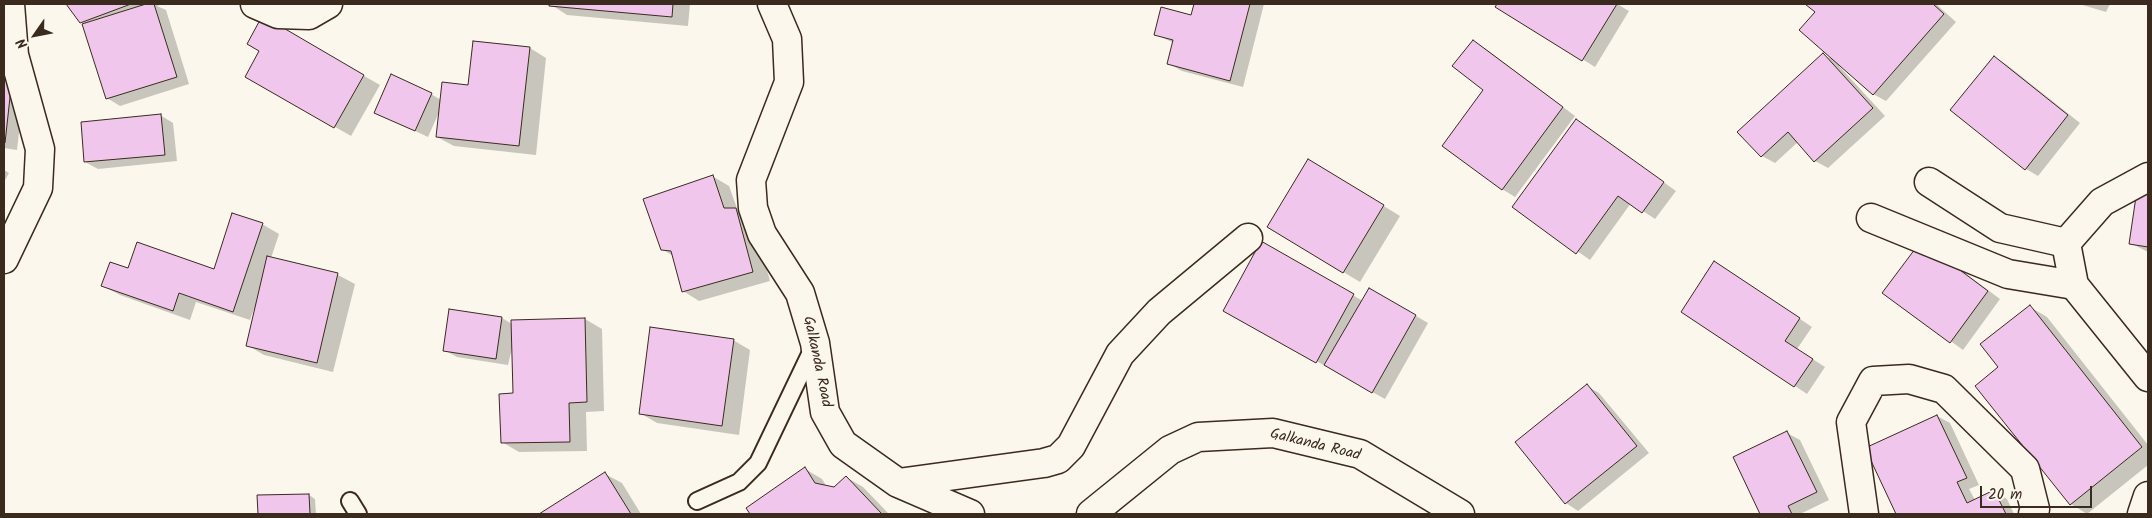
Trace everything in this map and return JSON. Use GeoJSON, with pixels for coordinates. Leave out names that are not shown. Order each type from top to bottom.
{"type":"FeatureCollection","features":[{"type":"Feature","properties":{"kind":"street"},"geometry":{"type":"LineString","coordinates":[[4,260],[38,188],[40,149],[14,55],[10,4]]}},
{"type":"Feature","properties":{"kind":"street"},"geometry":{"type":"LineString","coordinates":[[255,4],[278,14],[309,15],[328,4]]}},
{"type":"Feature","properties":{"kind":"street","name":"Galkanda Road"},"geometry":{"type":"LineString","coordinates":[[772,4],[786,39],[790,82],[751,180],[753,208],[762,234],[800,293],[815,343],[825,412],[843,444],[898,483],[970,514]]}},
{"type":"Feature","properties":{"kind":"street"},"geometry":{"type":"LineString","coordinates":[[2066,243],[2102,202],[2148,177]]}},
{"type":"Feature","properties":{"kind":"street"},"geometry":{"type":"LineString","coordinates":[[1928,182],[2000,228],[2066,243]]}},
{"type":"Feature","properties":{"kind":"street"},"geometry":{"type":"LineString","coordinates":[[1871,218],[2008,274],[2074,285]]}},
{"type":"Feature","properties":{"kind":"street"},"geometry":{"type":"LineString","coordinates":[[898,483],[1044,463],[1058,459],[1071,446],[1120,354],[1159,312],[1248,238]]}},
{"type":"Feature","properties":{"kind":"street"},"geometry":{"type":"LineString","coordinates":[[2066,243],[2074,285],[2148,377]]}},
{"type":"Feature","properties":{"kind":"street"},"geometry":{"type":"LineString","coordinates":[[1864,514],[1851,422],[1873,381],[1909,379],[1944,389],[2025,469],[2035,509],[2033,514]]}},
{"type":"Feature","properties":{"kind":"street","name":"Galkanda Road"},"geometry":{"type":"LineString","coordinates":[[1091,514],[1170,450],[1198,437],[1273,433],[1360,454],[1460,514]]}},
{"type":"Feature","properties":{"kind":"street"},"geometry":{"type":"LineString","coordinates":[[2142,514],[2148,496]]}},
{"type":"Feature","properties":{"kind":"lane"},"geometry":{"type":"LineString","coordinates":[[697,501],[739,482],[758,463],[815,343]]}},
{"type":"Feature","properties":{"kind":"building"},"geometry":{"type":"Polygon","coordinates":[[[66,4],[131,4],[80,23],[66,4]]]}},
{"type":"Feature","properties":{"kind":"building"},"geometry":{"type":"Polygon","coordinates":[[[146,4],[154,4],[177,77],[106,99],[82,24],[146,4]]]}},
{"type":"Feature","properties":{"kind":"building"},"geometry":{"type":"Polygon","coordinates":[[[549,4],[673,4],[672,17],[549,6],[549,4]]]}},
{"type":"Feature","properties":{"kind":"building"},"geometry":{"type":"Polygon","coordinates":[[[1194,4],[1250,4],[1230,81],[1167,64],[1173,40],[1154,35],[1161,7],[1191,15],[1194,4]]]}},
{"type":"Feature","properties":{"kind":"building"},"geometry":{"type":"Polygon","coordinates":[[[1497,4],[1617,4],[1582,61],[1495,7],[1497,4]]]}},
{"type":"Feature","properties":{"kind":"building"},"geometry":{"type":"Polygon","coordinates":[[[1805,4],[1933,4],[1944,14],[1873,95],[1799,30],[1815,12],[1805,4]]]}},
{"type":"Feature","properties":{"kind":"building"},"geometry":{"type":"Polygon","coordinates":[[[260,20],[272,27],[275,23],[364,75],[334,128],[245,77],[259,51],[247,44],[260,20]]]}},
{"type":"Feature","properties":{"kind":"building"},"geometry":{"type":"Polygon","coordinates":[[[1473,40],[1563,107],[1502,190],[1442,146],[1483,90],[1452,66],[1473,40]]]}},
{"type":"Feature","properties":{"kind":"building"},"geometry":{"type":"Polygon","coordinates":[[[473,41],[530,47],[519,146],[436,137],[442,82],[468,85],[473,41]]]}},
{"type":"Feature","properties":{"kind":"building"},"geometry":{"type":"Polygon","coordinates":[[[1823,53],[1873,108],[1814,162],[1788,132],[1761,157],[1737,132],[1823,53]]]}},
{"type":"Feature","properties":{"kind":"building"},"geometry":{"type":"Polygon","coordinates":[[[1994,56],[2068,115],[2025,170],[1950,110],[1994,56]]]}},
{"type":"Feature","properties":{"kind":"building"},"geometry":{"type":"Polygon","coordinates":[[[391,74],[432,93],[415,131],[374,113],[391,74]]]}},
{"type":"Feature","properties":{"kind":"building"},"geometry":{"type":"Polygon","coordinates":[[[4,78],[12,79],[5,143],[4,143],[4,78]]]}},
{"type":"Feature","properties":{"kind":"building"},"geometry":{"type":"Polygon","coordinates":[[[161,114],[165,155],[84,162],[81,122],[161,114]]]}},
{"type":"Feature","properties":{"kind":"building"},"geometry":{"type":"Polygon","coordinates":[[[1576,119],[1664,182],[1642,213],[1618,196],[1576,254],[1512,207],[1576,119]]]}},
{"type":"Feature","properties":{"kind":"building"},"geometry":{"type":"Polygon","coordinates":[[[1308,159],[1384,205],[1343,273],[1267,227],[1308,159]]]}},
{"type":"Feature","properties":{"kind":"building"},"geometry":{"type":"Polygon","coordinates":[[[713,175],[724,208],[736,208],[753,272],[682,292],[671,251],[661,250],[643,199],[713,175]]]}},
{"type":"Feature","properties":{"kind":"building"},"geometry":{"type":"Polygon","coordinates":[[[2137,190],[2148,192],[2148,247],[2129,244],[2137,190]]]}},
{"type":"Feature","properties":{"kind":"building"},"geometry":{"type":"Polygon","coordinates":[[[232,213],[263,223],[233,312],[179,293],[173,311],[101,286],[110,262],[128,268],[137,242],[214,269],[232,213]]]}},
{"type":"Feature","properties":{"kind":"building"},"geometry":{"type":"Polygon","coordinates":[[[1261,241],[1354,294],[1316,363],[1223,311],[1261,241]]]}},
{"type":"Feature","properties":{"kind":"building"},"geometry":{"type":"Polygon","coordinates":[[[1921,241],[1988,291],[1950,343],[1882,293],[1921,241]]]}},
{"type":"Feature","properties":{"kind":"building"},"geometry":{"type":"Polygon","coordinates":[[[267,256],[338,273],[317,363],[246,346],[267,256]]]}},
{"type":"Feature","properties":{"kind":"building"},"geometry":{"type":"Polygon","coordinates":[[[1714,261],[1800,318],[1785,341],[1813,359],[1794,387],[1681,312],[1714,261]]]}},
{"type":"Feature","properties":{"kind":"building"},"geometry":{"type":"Polygon","coordinates":[[[1369,288],[1416,315],[1372,393],[1324,365],[1369,288]]]}},
{"type":"Feature","properties":{"kind":"building"},"geometry":{"type":"Polygon","coordinates":[[[2030,305],[2142,447],[2070,505],[1975,386],[1998,367],[1980,344],[2030,305]]]}},
{"type":"Feature","properties":{"kind":"building"},"geometry":{"type":"Polygon","coordinates":[[[449,309],[502,317],[496,359],[443,351],[449,309]]]}},
{"type":"Feature","properties":{"kind":"building"},"geometry":{"type":"Polygon","coordinates":[[[585,318],[587,402],[569,403],[570,442],[501,443],[499,394],[513,393],[511,320],[585,318]]]}},
{"type":"Feature","properties":{"kind":"building"},"geometry":{"type":"Polygon","coordinates":[[[650,327],[734,339],[722,426],[639,414],[650,327]]]}},
{"type":"Feature","properties":{"kind":"building"},"geometry":{"type":"Polygon","coordinates":[[[1587,384],[1637,446],[1565,504],[1515,442],[1587,384]]]}},
{"type":"Feature","properties":{"kind":"building"},"geometry":{"type":"Polygon","coordinates":[[[1937,415],[1967,478],[1957,482],[1967,503],[1994,490],[2006,514],[1896,514],[1865,448],[1937,415]]]}},
{"type":"Feature","properties":{"kind":"building"},"geometry":{"type":"Polygon","coordinates":[[[1787,431],[1817,492],[1788,506],[1792,514],[1760,514],[1733,457],[1787,431]]]}},
{"type":"Feature","properties":{"kind":"building"},"geometry":{"type":"Polygon","coordinates":[[[805,467],[815,483],[834,487],[846,476],[882,514],[750,514],[746,508],[805,467]]]}},
{"type":"Feature","properties":{"kind":"building"},"geometry":{"type":"Polygon","coordinates":[[[605,472],[631,514],[539,514],[605,472]]]}},
{"type":"Feature","properties":{"kind":"building"},"geometry":{"type":"Polygon","coordinates":[[[309,494],[310,514],[258,514],[257,495],[309,494]]]}}]}
